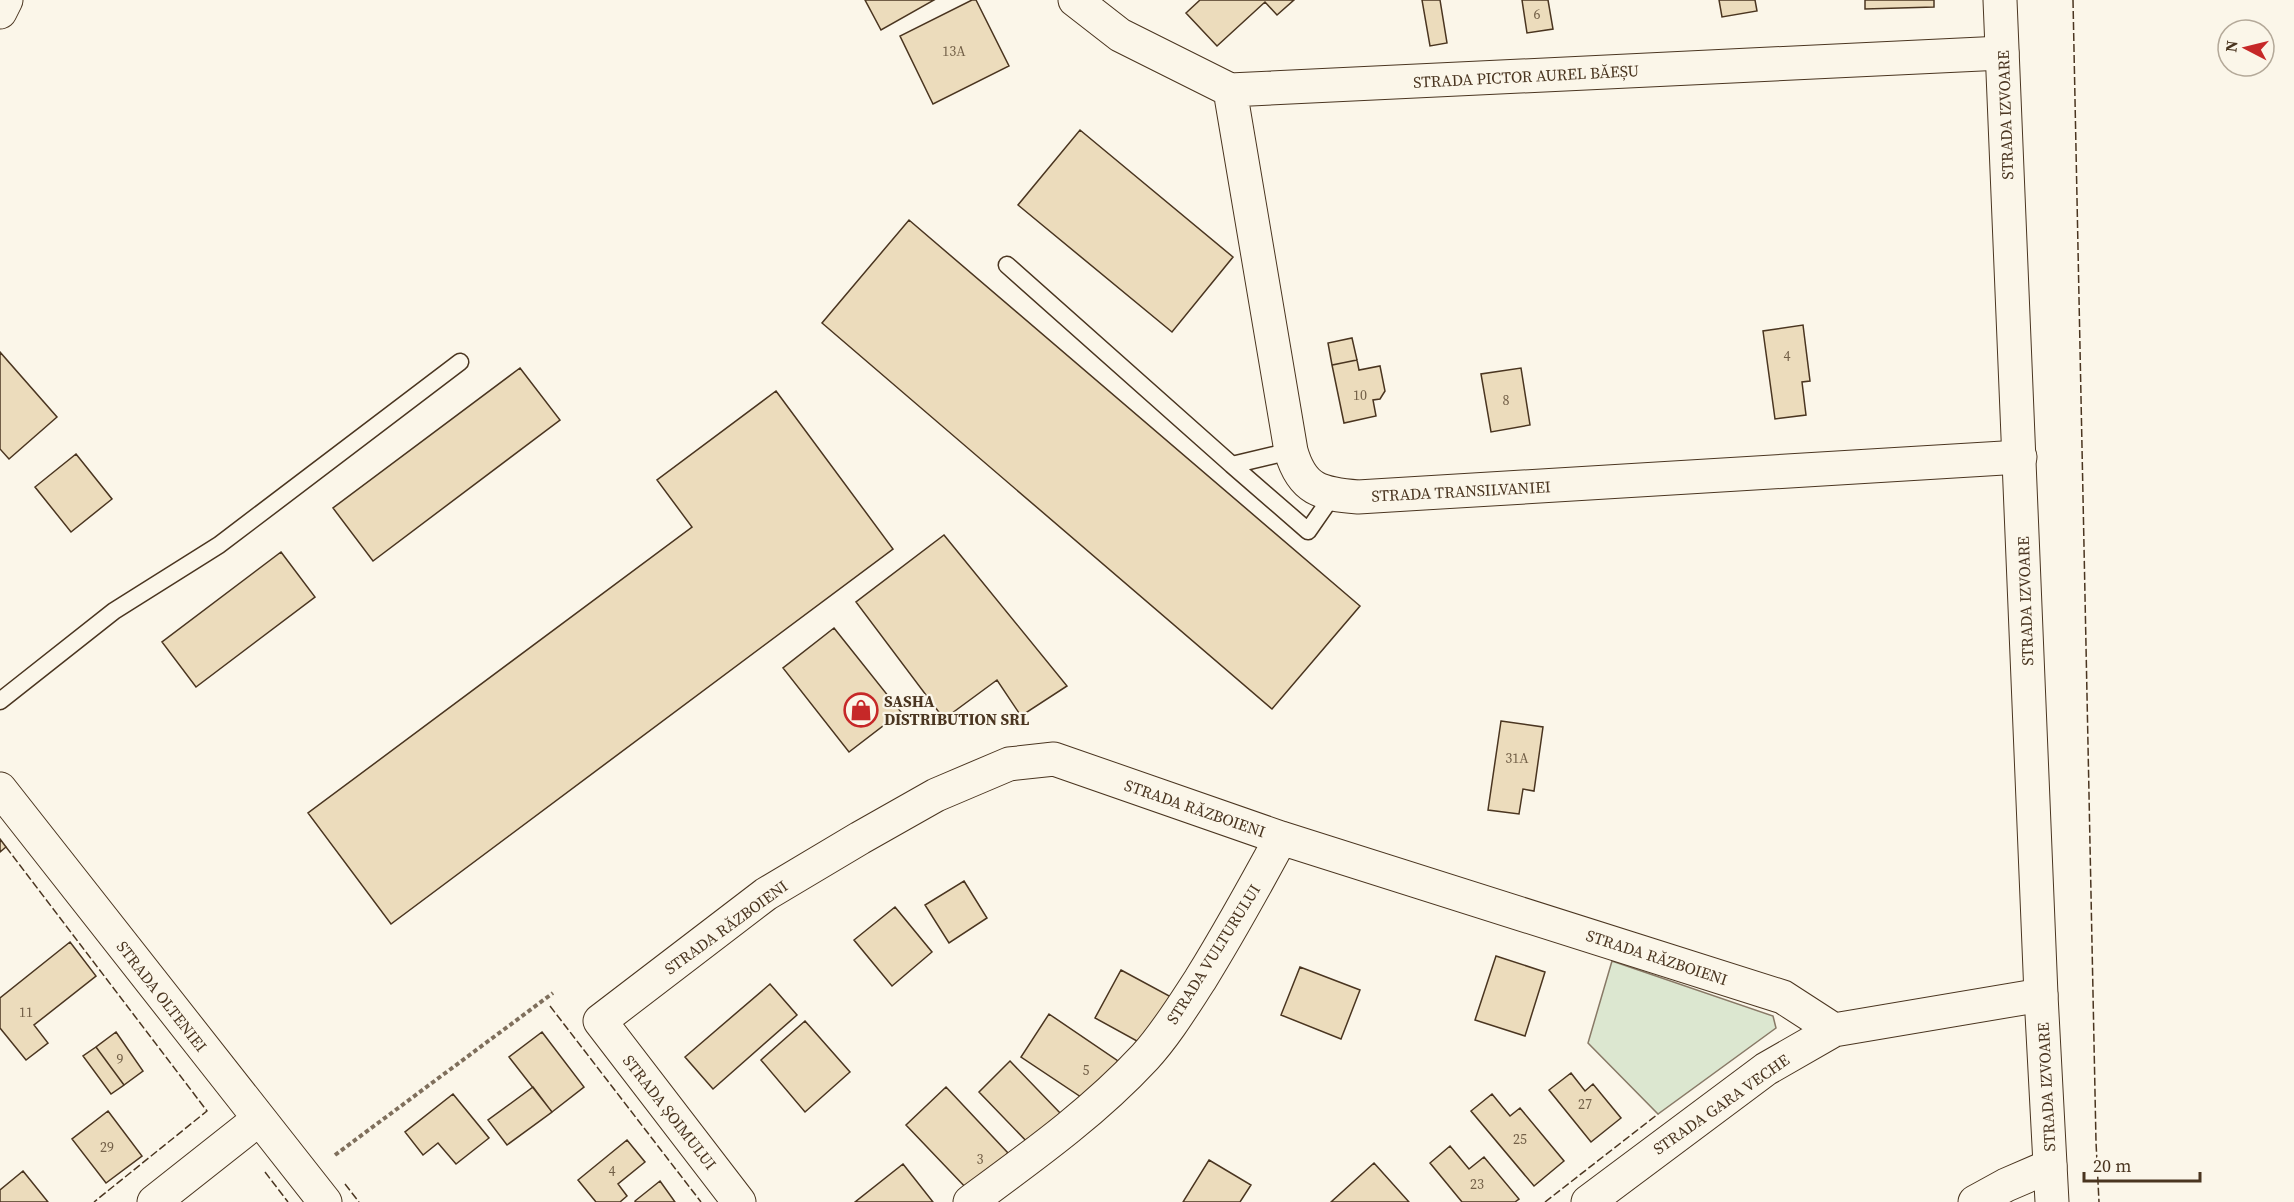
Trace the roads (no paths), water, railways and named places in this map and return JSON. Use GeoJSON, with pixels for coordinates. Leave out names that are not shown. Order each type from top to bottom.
{"type":"FeatureCollection","features":[{"type":"Feature","properties":{"kind":"street"},"geometry":{"type":"LineString","coordinates":[[0,12],[6,0]]}},
{"type":"Feature","properties":{"kind":"street","name":"STRADA PICTOR AUREL BĂEȘU"},"geometry":{"type":"LineString","coordinates":[[1075,0],[1120,35],[1230,90],[2002,53]]}},
{"type":"Feature","properties":{"kind":"street","name":"STRADA IZVOARE"},"geometry":{"type":"LineString","coordinates":[[2000,0],[2041,995],[2052,1202]]}},
{"type":"Feature","properties":{"kind":"street","name":"STRADA TRANSILVANIEI"},"geometry":{"type":"LineString","coordinates":[[1230,90],[1291,451],[1296,469],[1312,487],[1333,495],[1358,497],[2020,457]]}},
{"type":"Feature","properties":{"kind":"street","name":"STRADA RĂZBOIENI"},"geometry":{"type":"LineString","coordinates":[[600,1021],[766,894],[936,795],[1009,764],[1054,759],[1281,838],[1784,997],[1834,1030]]}},
{"type":"Feature","properties":{"kind":"street","name":"STRADA OLTENIEI"},"geometry":{"type":"LineString","coordinates":[[0,789],[316,1190]]}},
{"type":"Feature","properties":{"kind":"street","name":"STRADA VULTURULUI"},"geometry":{"type":"LineString","coordinates":[[970,1202],[1046,1147],[1108,1094],[1146,1056],[1181,1011],[1227,937],[1281,838]]}},
{"type":"Feature","properties":{"kind":"street","name":"STRADA GARA VECHE"},"geometry":{"type":"LineString","coordinates":[[1588,1202],[1766,1069],[1834,1030],[2041,995]]}},
{"type":"Feature","properties":{"kind":"street","name":"STRADA ȘOIMULUI"},"geometry":{"type":"LineString","coordinates":[[600,1021],[739,1202]]}},
{"type":"Feature","properties":{"kind":"street"},"geometry":{"type":"LineString","coordinates":[[154,1202],[259,1119]]}},
{"type":"Feature","properties":{"kind":"street"},"geometry":{"type":"LineString","coordinates":[[1975,1202],[2006,1185],[2050,1166]]}},
{"type":"Feature","properties":{"kind":"lane"},"geometry":{"type":"LineString","coordinates":[[1007,265],[1308,531],[1333,495]]}},
{"type":"Feature","properties":{"kind":"lane"},"geometry":{"type":"LineString","coordinates":[[0,701],[114,610],[219,545],[460,362]]}},
{"type":"Feature","properties":{"kind":"lane"},"geometry":{"type":"LineString","coordinates":[[1232,465],[1291,451]]}},
{"type":"Feature","properties":{"kind":"place","name":"SASHA DISTRIBUTION SRL"},"geometry":{"type":"Point","coordinates":[861,710]}}]}
